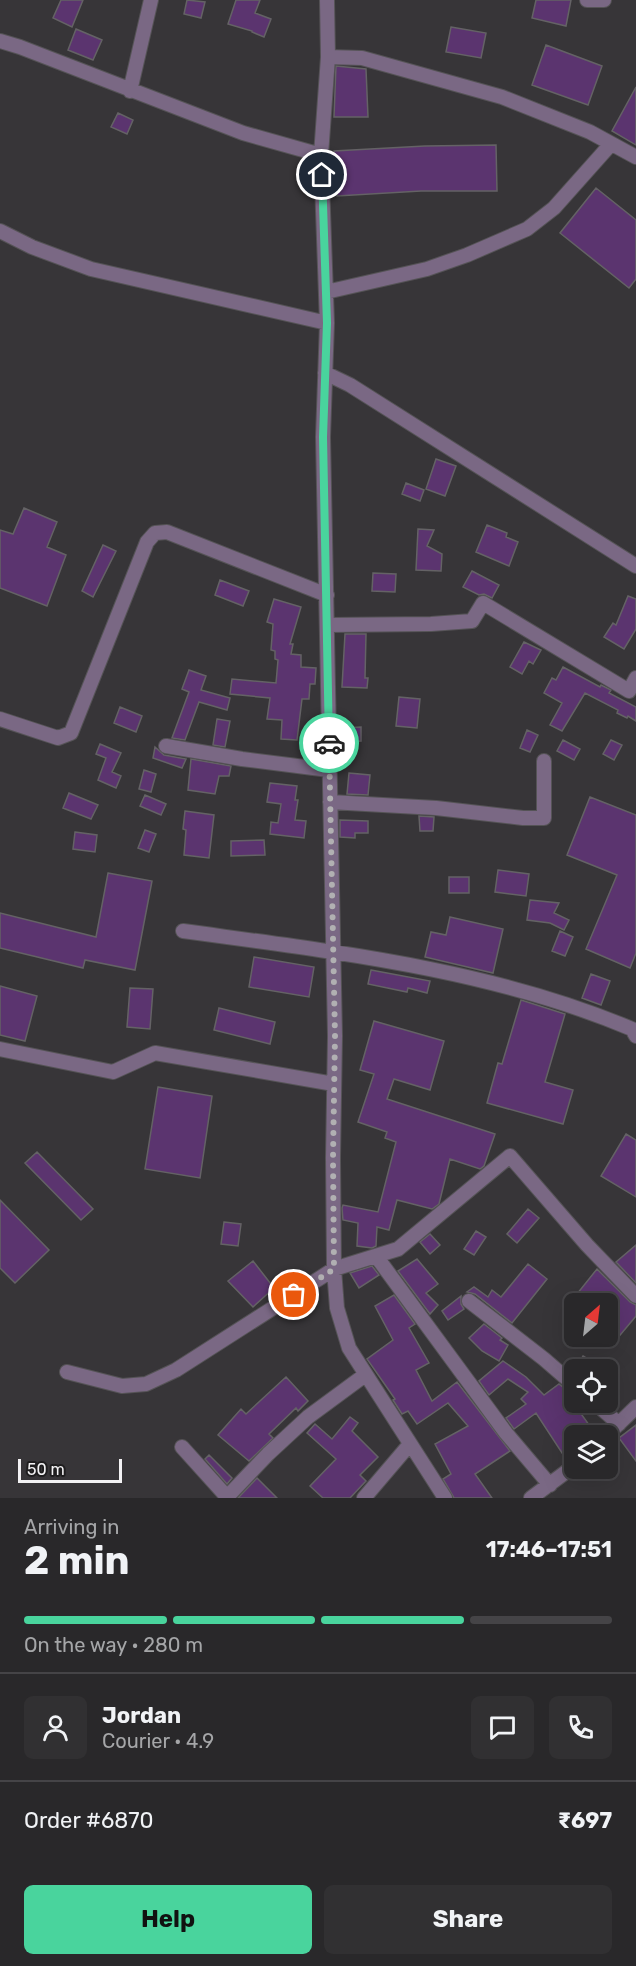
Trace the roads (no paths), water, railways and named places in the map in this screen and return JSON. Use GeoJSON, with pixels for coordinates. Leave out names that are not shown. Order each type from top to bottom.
{"type":"FeatureCollection","features":[{"type":"Feature","properties":{"kind":"street"},"geometry":{"type":"LineString","coordinates":[[130,91],[151,0]]}},
{"type":"Feature","properties":{"kind":"street"},"geometry":{"type":"LineString","coordinates":[[327,0],[328,57],[321,155],[327,323],[323,437],[333,952],[334,1269],[337,1308],[349,1348],[445,1498]]}},
{"type":"Feature","properties":{"kind":"street"},"geometry":{"type":"LineString","coordinates":[[587,0],[604,0]]}},
{"type":"Feature","properties":{"kind":"street"},"geometry":{"type":"LineString","coordinates":[[0,41],[21,47],[243,133],[321,155]]}},
{"type":"Feature","properties":{"kind":"street"},"geometry":{"type":"LineString","coordinates":[[328,57],[362,58],[502,96],[590,132],[636,157]]}},
{"type":"Feature","properties":{"kind":"street"},"geometry":{"type":"LineString","coordinates":[[326,292],[427,269],[528,229],[554,208],[611,144]]}},
{"type":"Feature","properties":{"kind":"street"},"geometry":{"type":"LineString","coordinates":[[0,231],[32,248],[91,269],[327,323]]}},
{"type":"Feature","properties":{"kind":"street"},"geometry":{"type":"LineString","coordinates":[[325,373],[350,385],[636,566]]}},
{"type":"Feature","properties":{"kind":"street"},"geometry":{"type":"LineString","coordinates":[[0,719],[58,738],[71,733],[147,542],[155,533],[167,532],[327,595]]}},
{"type":"Feature","properties":{"kind":"street"},"geometry":{"type":"LineString","coordinates":[[327,625],[431,624],[472,621],[483,603],[632,693],[636,678]]}},
{"type":"Feature","properties":{"kind":"street"},"geometry":{"type":"LineString","coordinates":[[166,746],[329,770]]}},
{"type":"Feature","properties":{"kind":"street"},"geometry":{"type":"LineString","coordinates":[[330,802],[436,808],[523,818],[544,818],[544,761]]}},
{"type":"Feature","properties":{"kind":"street"},"geometry":{"type":"LineString","coordinates":[[183,932],[333,952],[492,983],[588,1011],[632,1029],[636,1036]]}},
{"type":"Feature","properties":{"kind":"street"},"geometry":{"type":"LineString","coordinates":[[0,1049],[113,1072],[155,1053],[334,1084]]}},
{"type":"Feature","properties":{"kind":"street"},"geometry":{"type":"LineString","coordinates":[[67,1372],[122,1386],[146,1384],[176,1370],[334,1269],[398,1249],[510,1156],[587,1245],[636,1296]]}},
{"type":"Feature","properties":{"kind":"street"},"geometry":{"type":"LineString","coordinates":[[376,1256],[506,1433],[550,1485]]}},
{"type":"Feature","properties":{"kind":"street"},"geometry":{"type":"LineString","coordinates":[[469,1301],[564,1376]]}},
{"type":"Feature","properties":{"kind":"street"},"geometry":{"type":"LineString","coordinates":[[182,1447],[228,1498],[268,1454],[308,1417],[365,1375]]}},
{"type":"Feature","properties":{"kind":"street"},"geometry":{"type":"LineString","coordinates":[[606,1413],[619,1424],[636,1407]]}},
{"type":"Feature","properties":{"kind":"street"},"geometry":{"type":"LineString","coordinates":[[364,1498],[410,1444]]}},
{"type":"Feature","properties":{"kind":"street"},"geometry":{"type":"LineString","coordinates":[[531,1498],[564,1474]]}}]}
